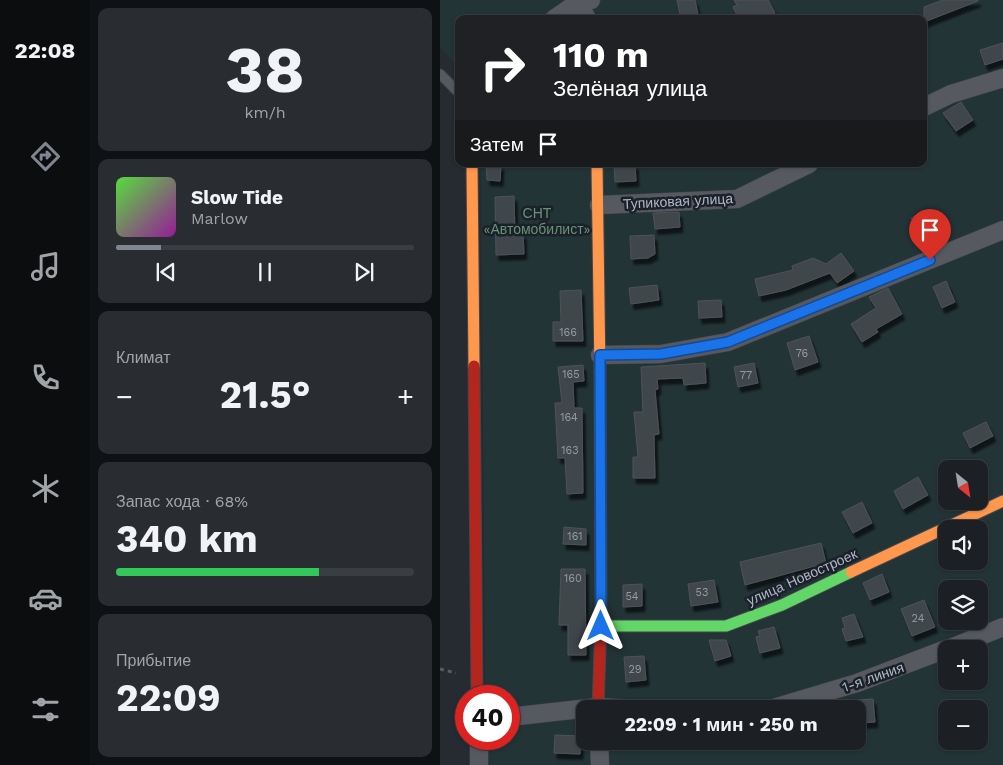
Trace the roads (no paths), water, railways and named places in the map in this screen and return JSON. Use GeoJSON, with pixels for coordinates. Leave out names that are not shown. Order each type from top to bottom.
{"type":"FeatureCollection","features":[{"type":"Feature","properties":{"kind":"street"},"geometry":{"type":"LineString","coordinates":[[560,15],[582,1],[586,15]]}},
{"type":"Feature","properties":{"kind":"street"},"geometry":{"type":"LineString","coordinates":[[927,106],[951,94],[1003,78]]}},
{"type":"Feature","properties":{"kind":"street"},"geometry":{"type":"LineString","coordinates":[[472,167],[470,183],[477,685]]}},
{"type":"Feature","properties":{"kind":"street"},"geometry":{"type":"LineString","coordinates":[[597,167],[600,205],[601,626],[598,700]]}},
{"type":"Feature","properties":{"kind":"street","name":"Тупиковая улица"},"geometry":{"type":"LineString","coordinates":[[600,205],[737,199],[803,167]]}},
{"type":"Feature","properties":{"kind":"street"},"geometry":{"type":"LineString","coordinates":[[600,355],[661,354],[728,342],[1003,230]]}},
{"type":"Feature","properties":{"kind":"street","name":"улица Новостроек"},"geometry":{"type":"LineString","coordinates":[[601,626],[726,626],[782,605],[1003,501]]}},
{"type":"Feature","properties":{"kind":"street","name":"1-я линия"},"geometry":{"type":"LineString","coordinates":[[970,640],[1003,627]]}},
{"type":"Feature","properties":{"kind":"street","name":"1-я линия"},"geometry":{"type":"LineString","coordinates":[[800,700],[871,679],[938,653]]}},
{"type":"Feature","properties":{"kind":"street"},"geometry":{"type":"LineString","coordinates":[[520,716],[576,710]]}},
{"type":"Feature","properties":{"kind":"street"},"geometry":{"type":"LineString","coordinates":[[479,750],[480,765]]}},
{"type":"Feature","properties":{"kind":"street"},"geometry":{"type":"LineString","coordinates":[[599,750],[600,765]]}},
{"type":"Feature","properties":{"kind":"lane"},"geometry":{"type":"LineString","coordinates":[[440,74],[455,89]]}},
{"type":"Feature","properties":{"kind":"park label","name":"СНТ «Автомобилист»"},"geometry":{"type":"Point","coordinates":[537,222]}}]}
